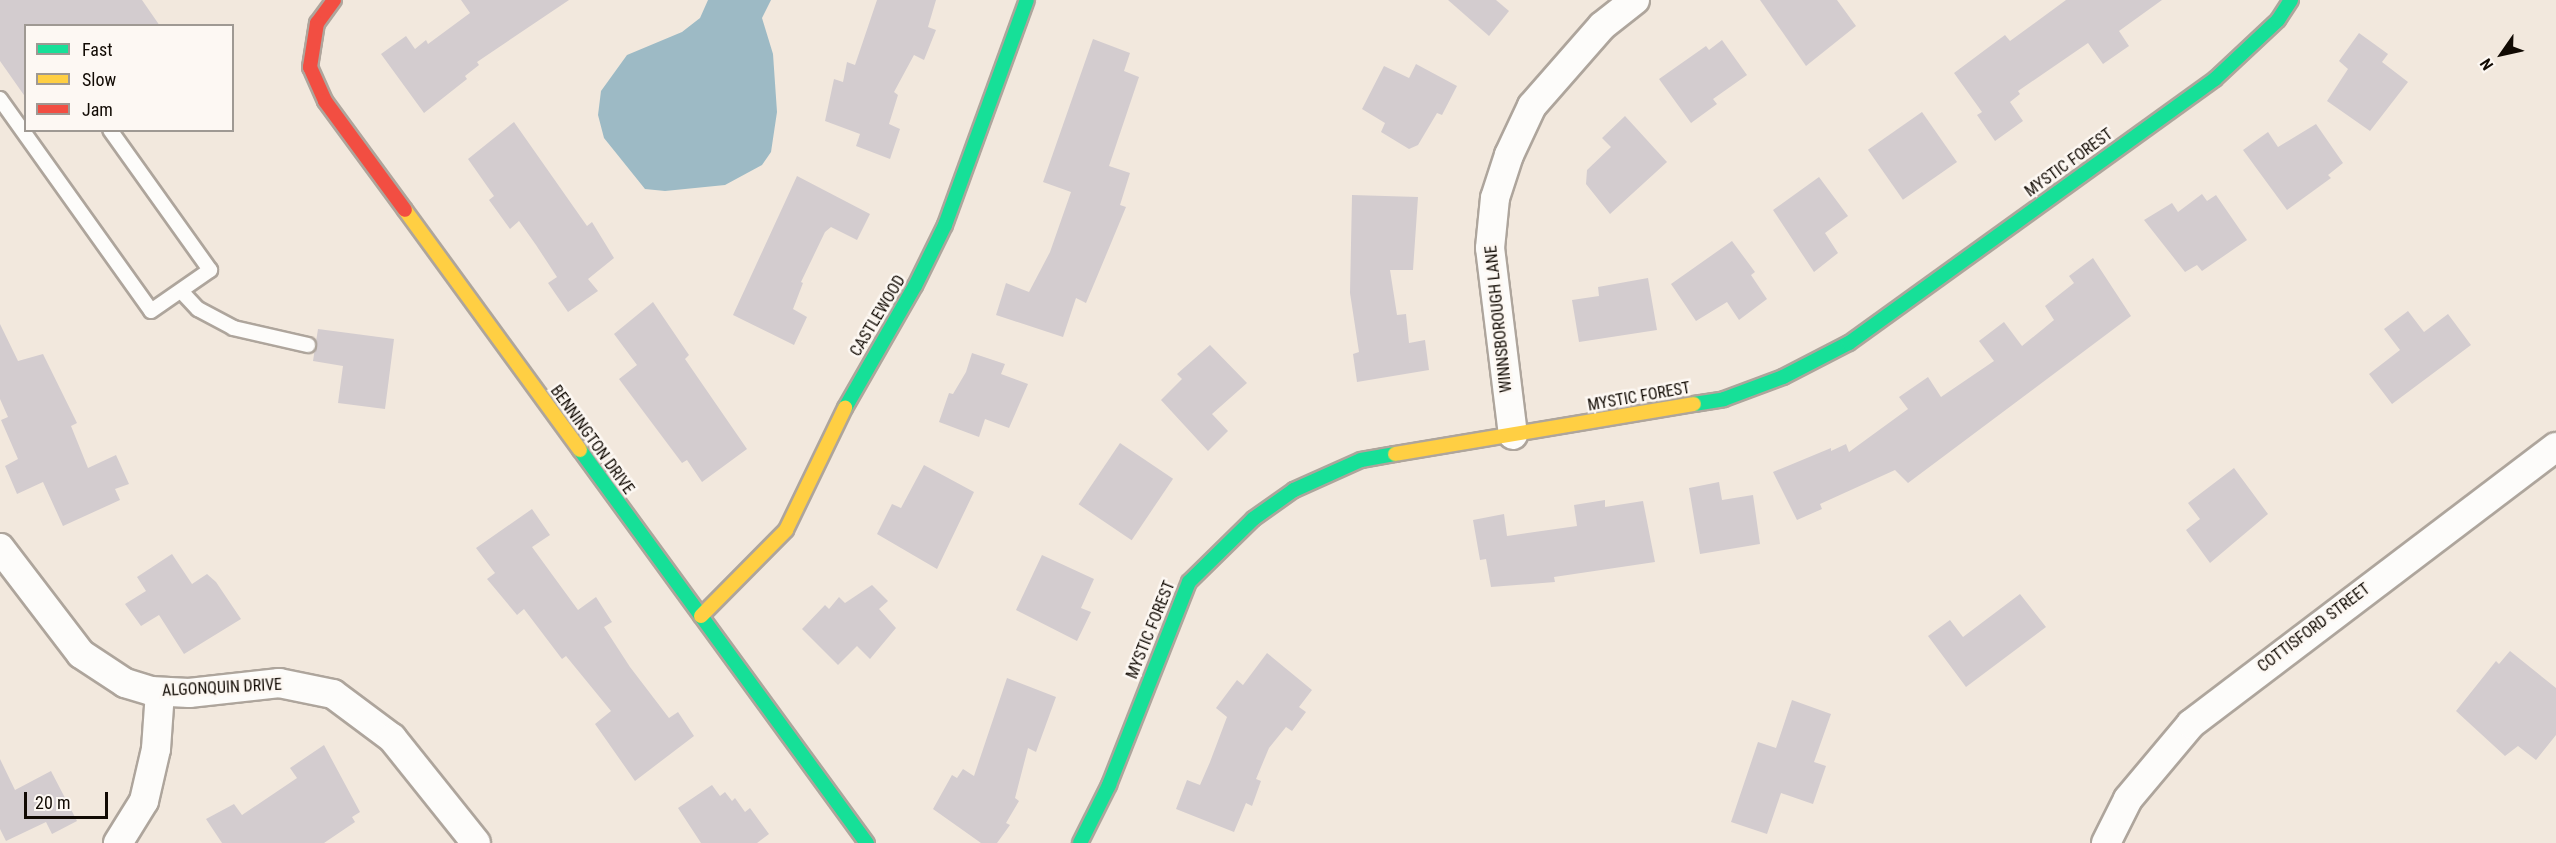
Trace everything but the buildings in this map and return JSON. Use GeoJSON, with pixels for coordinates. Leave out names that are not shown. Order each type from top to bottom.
{"type":"FeatureCollection","features":[{"type":"Feature","properties":{"kind":"street","name":"BENNINGTON DRIVE"},"geometry":{"type":"LineString","coordinates":[[334,0],[317,22],[310,49],[310,67],[325,101],[867,843]]}},
{"type":"Feature","properties":{"kind":"street","name":"CASTLEWOOD"},"geometry":{"type":"LineString","coordinates":[[701,616],[786,530],[840,416],[915,286],[945,225],[1027,0]]}},
{"type":"Feature","properties":{"kind":"street","name":"WINNSBOROUGH LANE"},"geometry":{"type":"LineString","coordinates":[[1513,435],[1490,248],[1495,198],[1509,155],[1532,106],[1602,26],[1635,0]]}},
{"type":"Feature","properties":{"kind":"street","name":"MYSTIC FOREST"},"geometry":{"type":"LineString","coordinates":[[1080,843],[1109,785],[1188,582],[1239,528],[1294,490],[1361,460],[1724,399],[1783,377],[1849,342],[2215,78],[2278,20],[2291,0]]}},
{"type":"Feature","properties":{"kind":"street","name":"COTTISFORD STREET"},"geometry":{"type":"LineString","coordinates":[[2106,843],[2128,799],[2191,724],[2556,447]]}},
{"type":"Feature","properties":{"kind":"street","name":"ALGONQUIN DRIVE"},"geometry":{"type":"LineString","coordinates":[[0,548],[81,654],[125,683],[160,692],[189,693],[279,683],[333,694],[392,738],[476,843]]}},
{"type":"Feature","properties":{"kind":"street"},"geometry":{"type":"LineString","coordinates":[[118,843],[144,801],[156,749],[160,692]]}},
{"type":"Feature","properties":{"kind":"lane"},"geometry":{"type":"LineString","coordinates":[[0,99],[152,311],[210,270],[111,132]]}},
{"type":"Feature","properties":{"kind":"lane"},"geometry":{"type":"LineString","coordinates":[[181,291],[198,309],[233,328],[308,345]]}},
{"type":"Feature","properties":{"kind":"water"},"geometry":{"type":"Polygon","coordinates":[[[708,0],[771,0],[762,18],[773,54],[777,112],[771,152],[762,165],[725,185],[665,191],[645,189],[604,138],[598,115],[601,91],[627,55],[682,32],[700,18],[708,0]]]}},
{"type":"Feature","properties":{"kind":"traffic: fast"},"geometry":{"type":"LineString","coordinates":[[845,408],[915,286],[945,225],[1027,0]]}},
{"type":"Feature","properties":{"kind":"traffic: fast"},"geometry":{"type":"LineString","coordinates":[[1694,404],[1724,399],[1783,377],[1849,343],[2215,79],[2278,20],[2291,0]]}},
{"type":"Feature","properties":{"kind":"traffic: fast"},"geometry":{"type":"LineString","coordinates":[[580,450],[867,843]]}},
{"type":"Feature","properties":{"kind":"traffic: fast"},"geometry":{"type":"LineString","coordinates":[[1080,843],[1109,785],[1189,582],[1253,519],[1294,490],[1361,460],[1395,454]]}},
{"type":"Feature","properties":{"kind":"traffic: slow"},"geometry":{"type":"LineString","coordinates":[[405,210],[580,450]]}},
{"type":"Feature","properties":{"kind":"traffic: slow"},"geometry":{"type":"LineString","coordinates":[[1395,454],[1694,404]]}},
{"type":"Feature","properties":{"kind":"traffic: slow"},"geometry":{"type":"LineString","coordinates":[[701,616],[786,530],[845,408]]}},
{"type":"Feature","properties":{"kind":"traffic: jam"},"geometry":{"type":"LineString","coordinates":[[334,0],[317,23],[310,67],[325,101],[405,210]]}}]}
